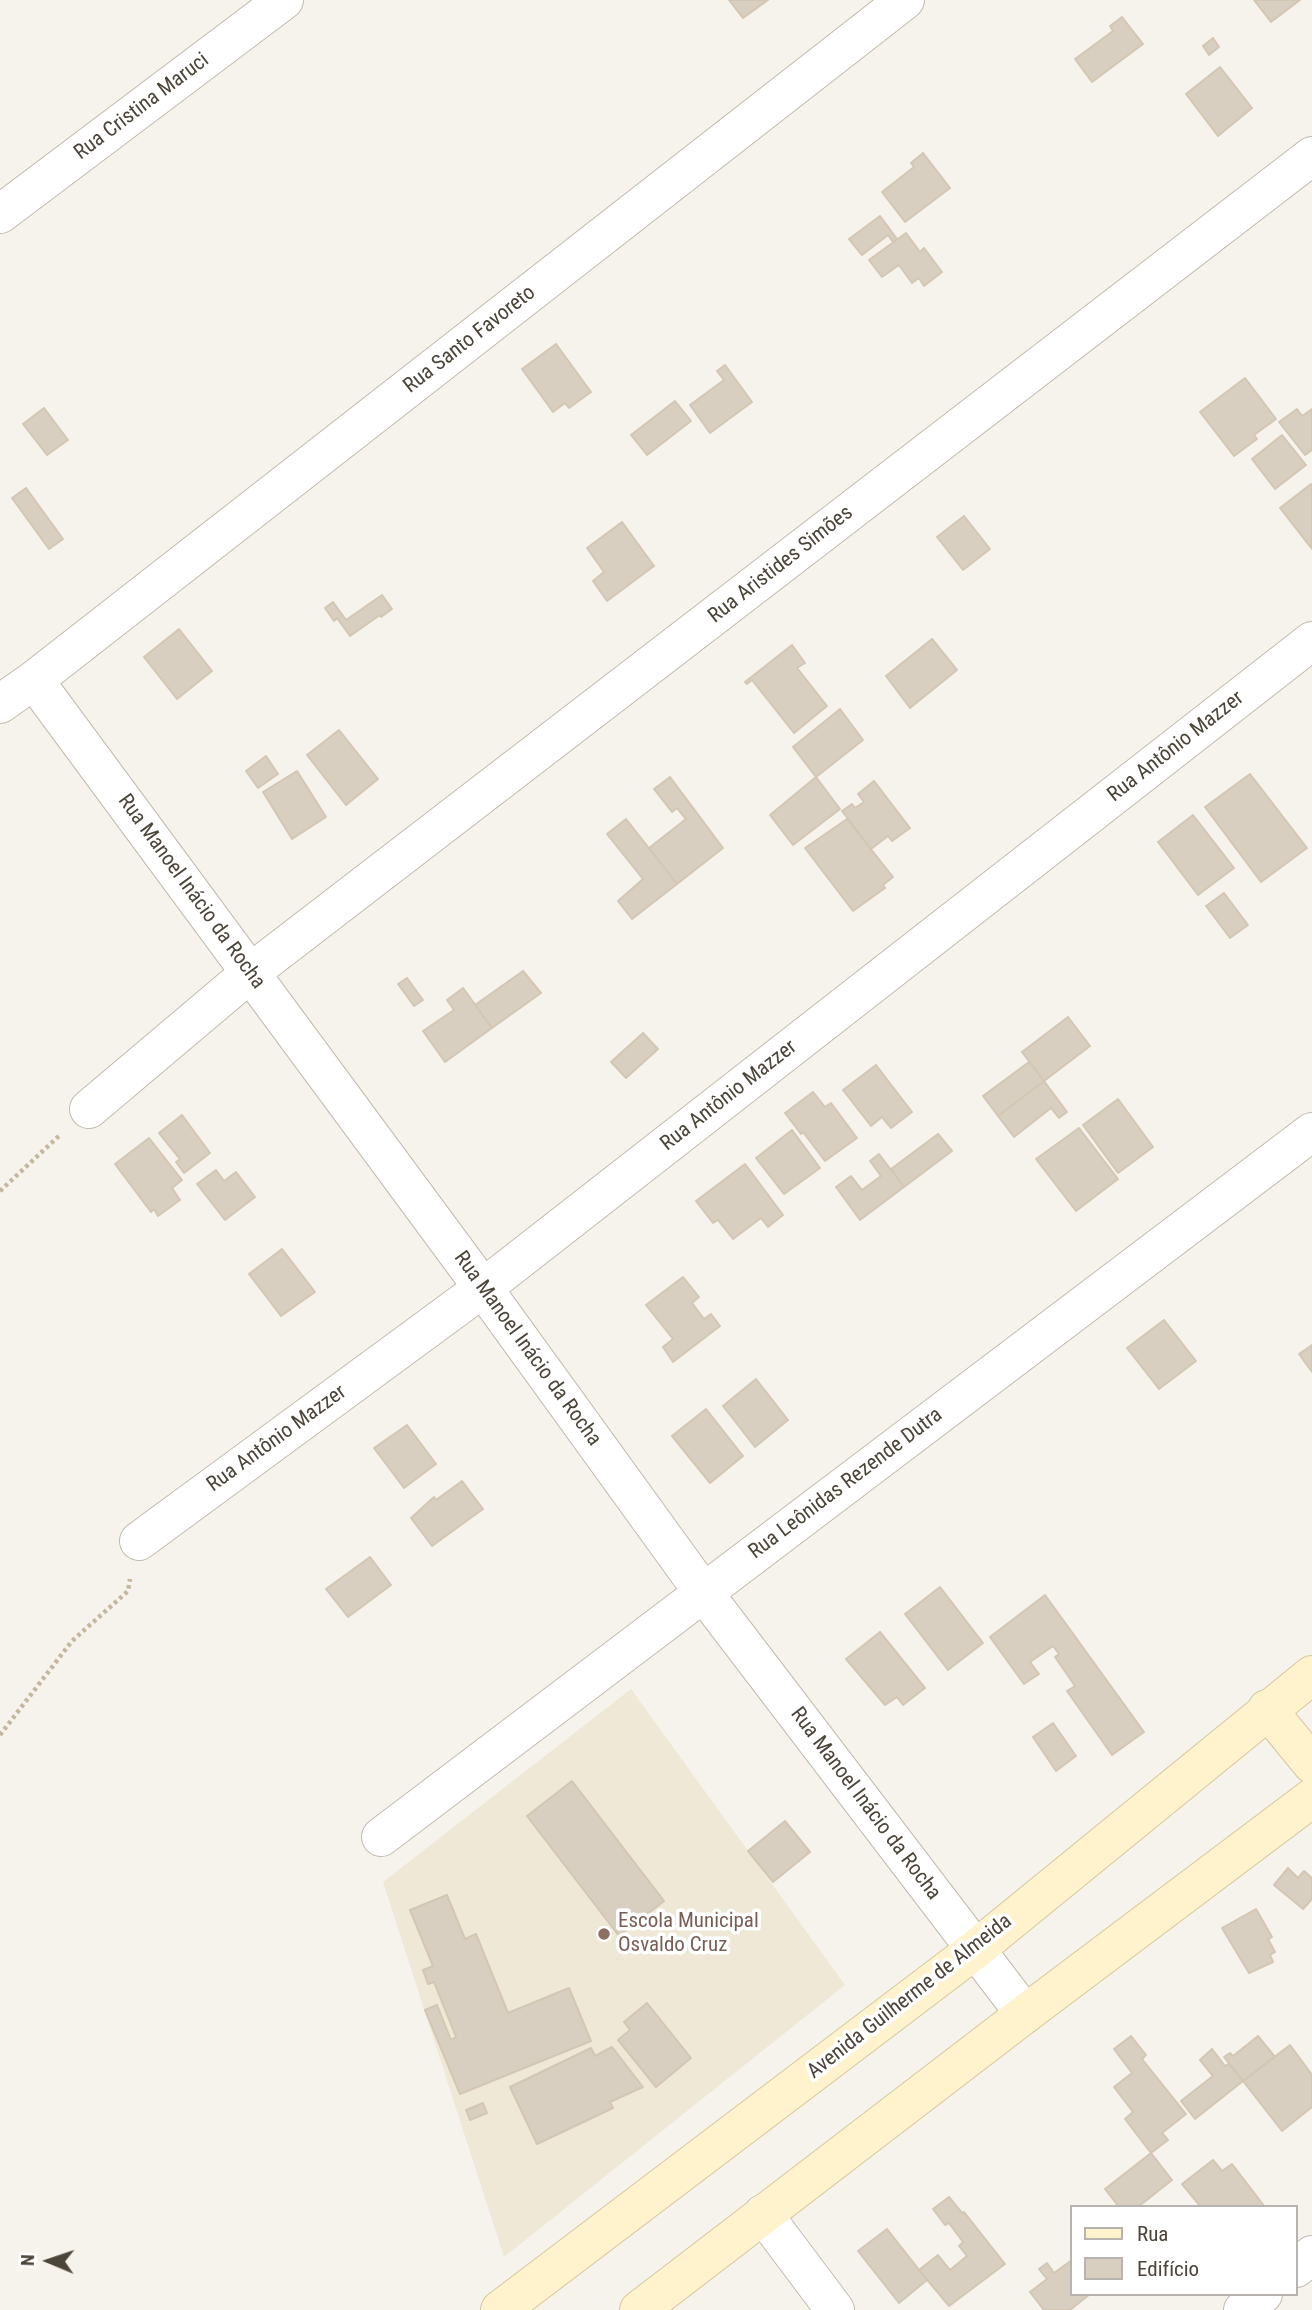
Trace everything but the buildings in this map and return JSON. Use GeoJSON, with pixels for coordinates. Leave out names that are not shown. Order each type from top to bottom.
{"type":"FeatureCollection","features":[{"type":"Feature","properties":{"kind":"street","name":"Rua Cristina Maruci"},"geometry":{"type":"LineString","coordinates":[[0,214],[284,0]]}},
{"type":"Feature","properties":{"kind":"street","name":"Rua Santo Favoreto"},"geometry":{"type":"LineString","coordinates":[[0,704],[905,0]]}},
{"type":"Feature","properties":{"kind":"street","name":"Rua Aristides Simões"},"geometry":{"type":"LineString","coordinates":[[89,1109],[250,973],[1312,156]]}},
{"type":"Feature","properties":{"kind":"street","name":"Rua Antônio Mazzer"},"geometry":{"type":"LineString","coordinates":[[139,1541],[483,1287],[1312,641]]}},
{"type":"Feature","properties":{"kind":"street","name":"Rua Manoel Inácio da Rocha"},"geometry":{"type":"LineString","coordinates":[[34,680],[483,1287],[703,1592],[1025,2014]]}},
{"type":"Feature","properties":{"kind":"street","name":"Rua Leônidas Rezende Dutra"},"geometry":{"type":"LineString","coordinates":[[381,1837],[1312,1132]]}},
{"type":"Feature","properties":{"kind":"street","name":"Avenida Guilherme de Almeida"},"geometry":{"type":"LineString","coordinates":[[500,2310],[976,1949],[1312,1675]]}},
{"type":"Feature","properties":{"kind":"street"},"geometry":{"type":"LineString","coordinates":[[1268,1709],[1312,1764]]}},
{"type":"Feature","properties":{"kind":"street"},"geometry":{"type":"LineString","coordinates":[[639,2310],[1312,1798]]}},
{"type":"Feature","properties":{"kind":"street"},"geometry":{"type":"LineString","coordinates":[[764,2214],[835,2310]]}},
{"type":"Feature","properties":{"kind":"street"},"geometry":{"type":"LineString","coordinates":[[1298,2266],[1312,2255]]}},
{"type":"Feature","properties":{"kind":"street"},"geometry":{"type":"LineString","coordinates":[[1243,2310],[1260,2296]]}},
{"type":"Feature","properties":{"kind":"path"},"geometry":{"type":"LineString","coordinates":[[0,1191],[89,1109]]}},
{"type":"Feature","properties":{"kind":"path"},"geometry":{"type":"LineString","coordinates":[[0,1735],[72,1641],[128,1591],[139,1541]]}},
{"type":"Feature","properties":{"kind":"shaded area","name":"Escola Municipal Osvaldo Cruz"},"geometry":{"type":"Polygon","coordinates":[[[631,1689],[845,1985],[504,2257],[383,1882],[631,1689]]]}},
{"type":"Feature","properties":{"kind":"place","name":"Escola Municipal Osvaldo Cruz"},"geometry":{"type":"Point","coordinates":[604,1934]}}]}
